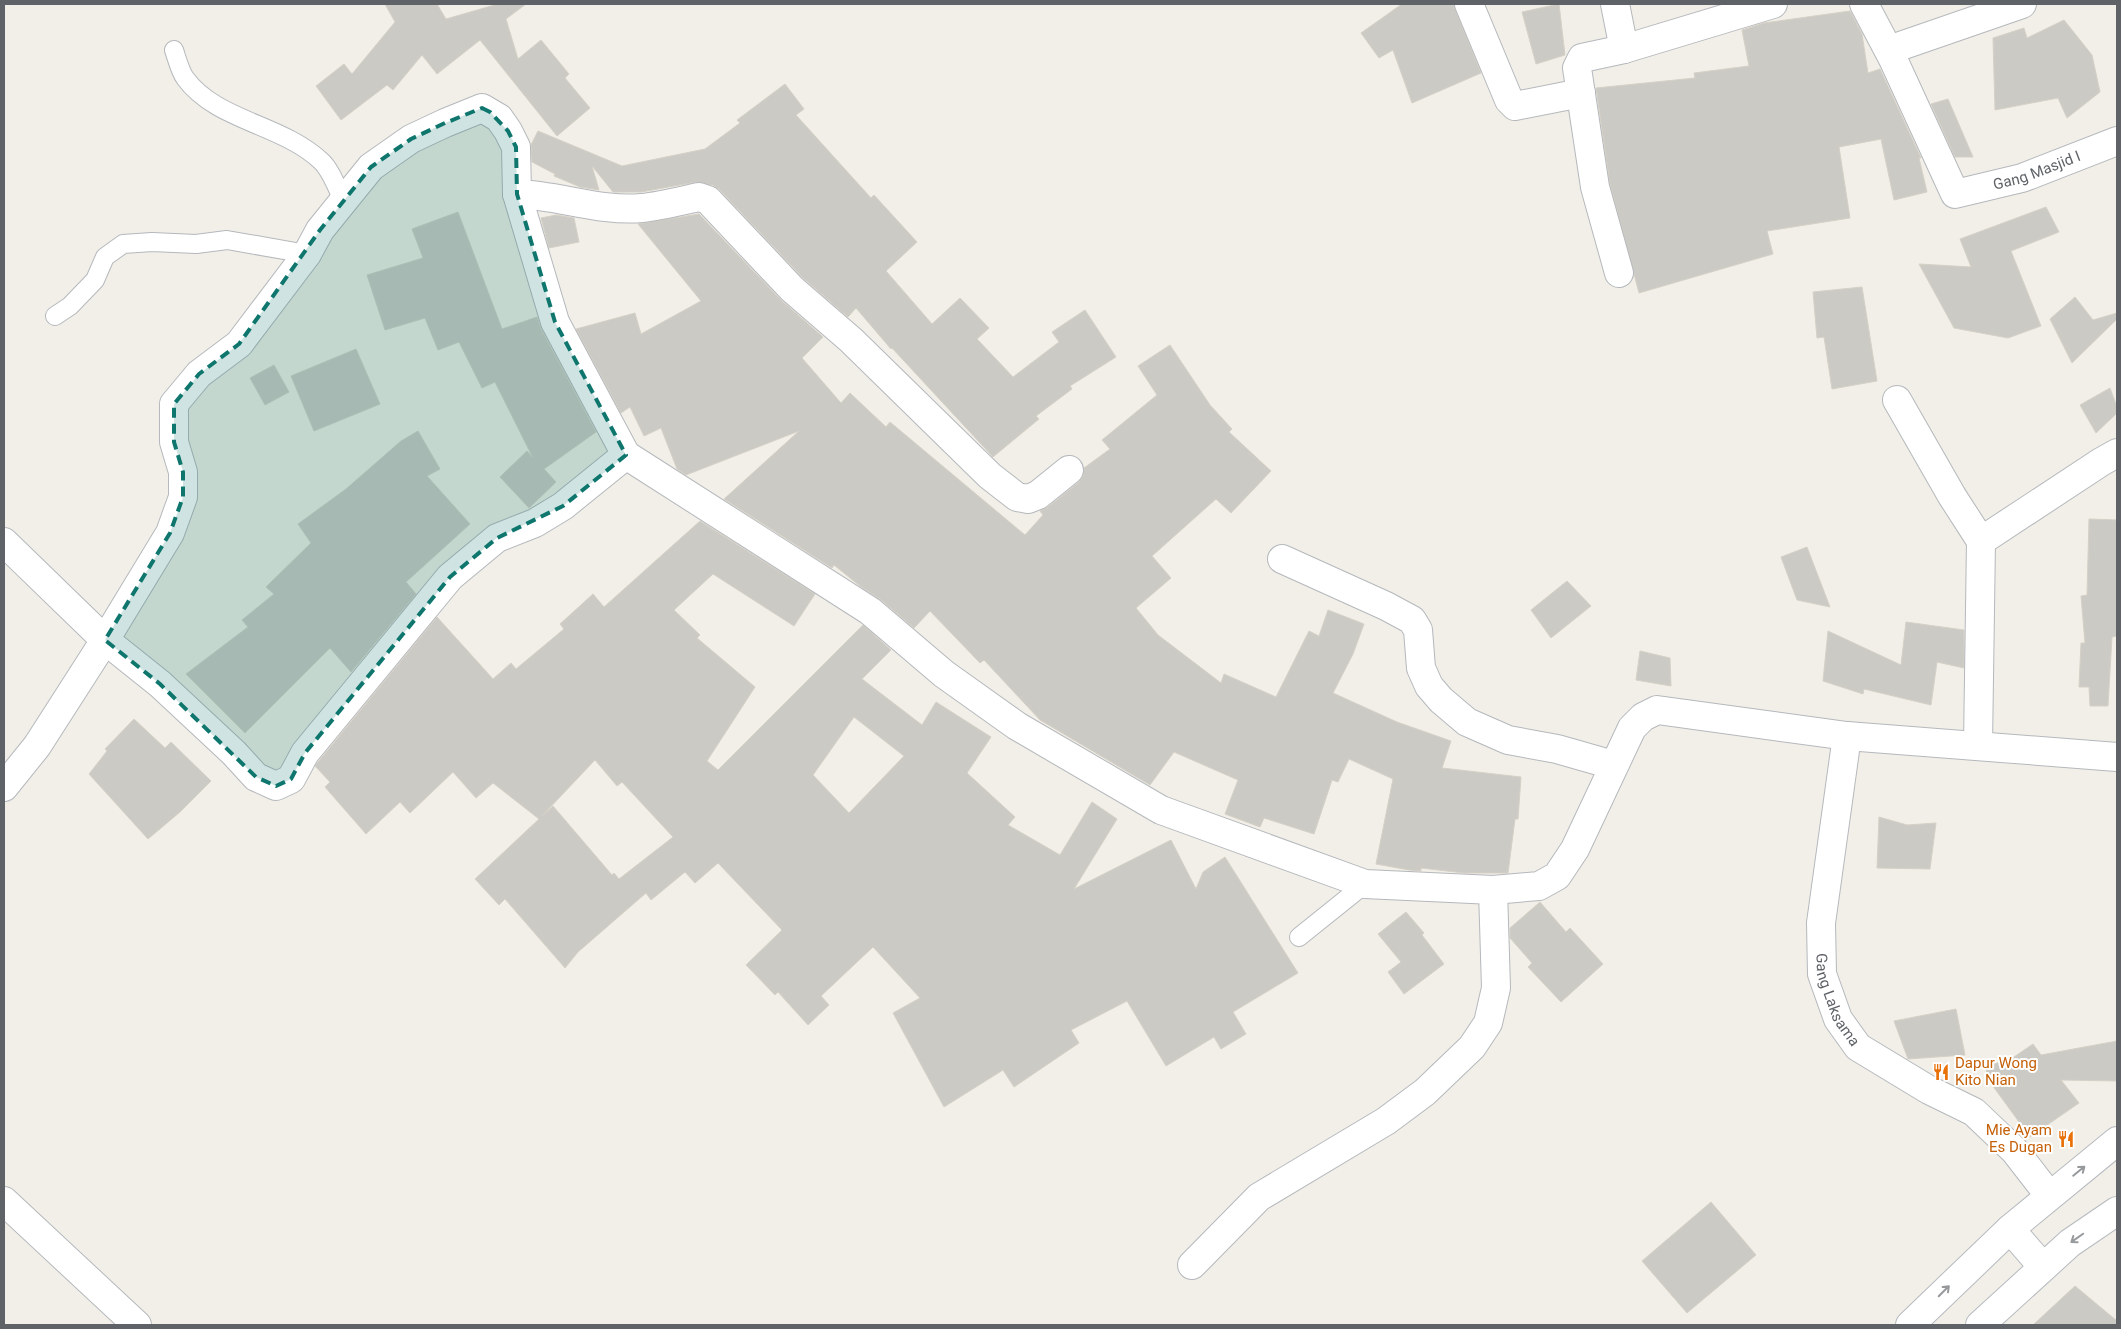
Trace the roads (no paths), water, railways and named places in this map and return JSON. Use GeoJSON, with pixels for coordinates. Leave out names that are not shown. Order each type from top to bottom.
{"type":"FeatureCollection","features":[{"type":"Feature","properties":{"kind":"street"},"geometry":{"type":"LineString","coordinates":[[1469,4],[1509,100],[1515,106],[1581,93]]}},
{"type":"Feature","properties":{"kind":"street"},"geometry":{"type":"LineString","coordinates":[[1615,4],[1624,49]]}},
{"type":"Feature","properties":{"kind":"street"},"geometry":{"type":"LineString","coordinates":[[1619,273],[1595,187],[1577,68],[1582,58],[1624,49],[1773,4]]}},
{"type":"Feature","properties":{"kind":"street"},"geometry":{"type":"LineString","coordinates":[[1864,4],[1888,50],[2022,4]]}},
{"type":"Feature","properties":{"kind":"street","name":"Gang Masjid I"},"geometry":{"type":"LineString","coordinates":[[1888,50],[1955,194],[2022,178],[2117,141]]}},
{"type":"Feature","properties":{"kind":"street"},"geometry":{"type":"LineString","coordinates":[[4,788],[37,746],[105,640],[170,533],[183,496],[183,472],[174,442],[174,404],[200,374],[239,344],[306,254],[320,230],[371,167],[411,140],[445,123],[482,108],[499,118],[516,147],[517,194],[555,322],[626,455],[870,611],[944,674],[1034,736],[1161,810],[1365,884],[1493,890],[1539,886],[1557,876],[1575,849],[1632,728],[1643,717],[1657,710],[1847,736],[2117,757]]}},
{"type":"Feature","properties":{"kind":"street"},"geometry":{"type":"LineString","coordinates":[[517,194],[609,207],[633,208],[699,197],[708,200],[792,289],[851,340],[990,476],[1017,497],[1028,499],[1038,494],[1069,470]]}},
{"type":"Feature","properties":{"kind":"street"},"geometry":{"type":"LineString","coordinates":[[1897,400],[1952,496],[1981,541],[1978,745]]}},
{"type":"Feature","properties":{"kind":"street"},"geometry":{"type":"LineString","coordinates":[[1981,541],[2117,453]]}},
{"type":"Feature","properties":{"kind":"street"},"geometry":{"type":"LineString","coordinates":[[4,542],[105,640],[160,684],[234,753],[256,777],[276,786],[291,779],[306,753],[450,577],[497,538],[535,523],[563,506],[626,455]]}},
{"type":"Feature","properties":{"kind":"street"},"geometry":{"type":"LineString","coordinates":[[1282,560],[1386,606],[1412,620],[1418,630],[1421,668],[1429,686],[1441,700],[1467,722],[1508,740],[1557,750],[1614,765]]}},
{"type":"Feature","properties":{"kind":"street","name":"Gang Laksama"},"geometry":{"type":"LineString","coordinates":[[1847,736],[1821,923],[1822,974],[1838,1019],[1858,1047],[1930,1090],[1974,1112],[2014,1150],[2050,1195]]}},
{"type":"Feature","properties":{"kind":"street"},"geometry":{"type":"LineString","coordinates":[[1192,1265],[1259,1198],[1386,1121],[1425,1092],[1472,1047],[1488,1023],[1496,988],[1493,890]]}},
{"type":"Feature","properties":{"kind":"street"},"geometry":{"type":"LineString","coordinates":[[1910,1325],[2010,1229],[2117,1141]]}},
{"type":"Feature","properties":{"kind":"street"},"geometry":{"type":"LineString","coordinates":[[4,1201],[137,1325]]}},
{"type":"Feature","properties":{"kind":"street"},"geometry":{"type":"LineString","coordinates":[[1980,1325],[2070,1243],[2117,1211]]}},
{"type":"Feature","properties":{"kind":"street"},"geometry":{"type":"LineString","coordinates":[[2010,1229],[2043,1267]]}},
{"type":"Feature","properties":{"kind":"lane"},"geometry":{"type":"LineString","coordinates":[[174,50],[184,78],[203,96],[229,114],[266,127],[302,146],[322,162],[343,200]]}},
{"type":"Feature","properties":{"kind":"lane"},"geometry":{"type":"LineString","coordinates":[[56,316],[70,306],[95,280],[105,257],[123,244],[152,242],[196,244],[227,240],[306,254]]}},
{"type":"Feature","properties":{"kind":"lane"},"geometry":{"type":"LineString","coordinates":[[1299,937],[1365,884]]}},
{"type":"Feature","properties":{"kind":"place","name":"Dapur Wong Kito Nian"},"geometry":{"type":"Point","coordinates":[1941,1072]}},
{"type":"Feature","properties":{"kind":"place","name":"Mie Ayam Es Dugan"},"geometry":{"type":"Point","coordinates":[2066,1139]}}]}
